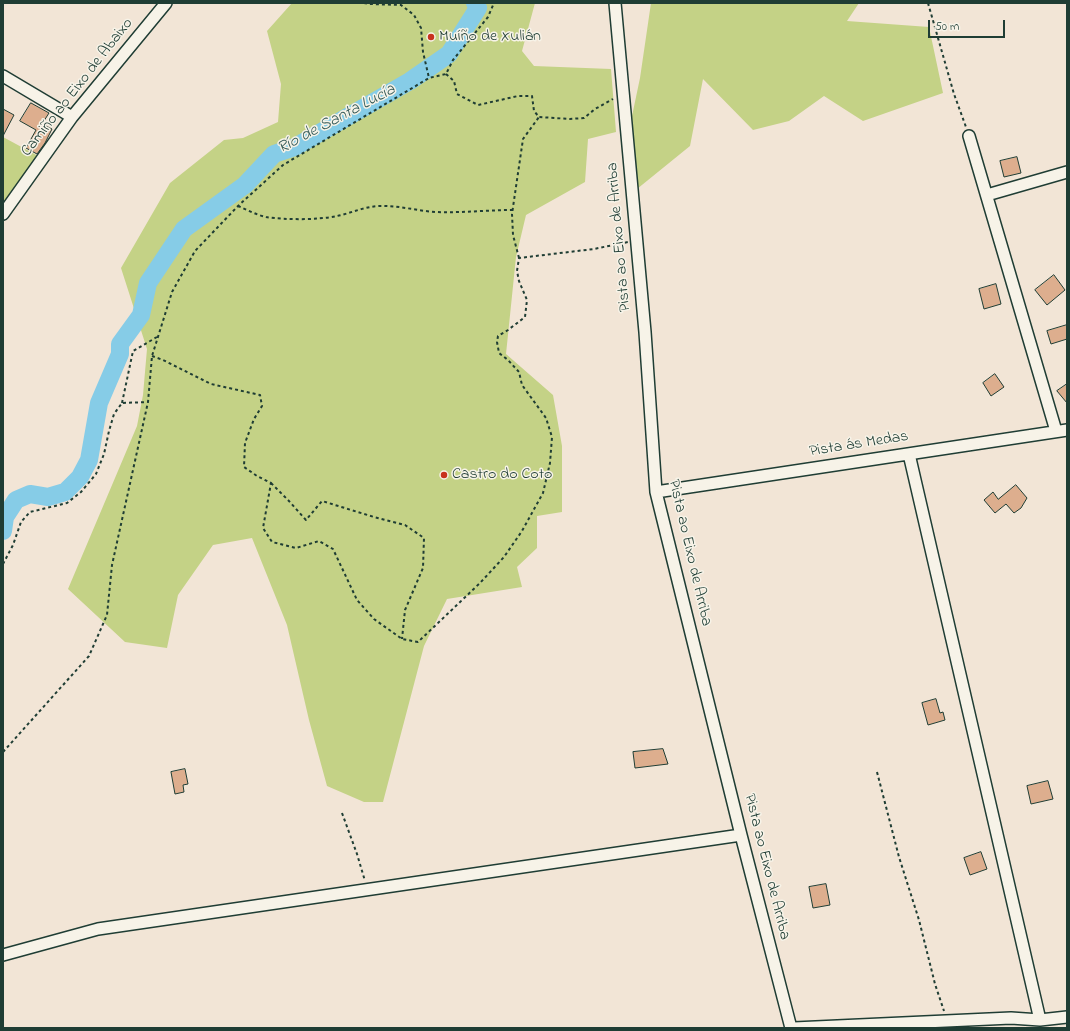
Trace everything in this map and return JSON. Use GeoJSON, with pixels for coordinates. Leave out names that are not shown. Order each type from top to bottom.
{"type":"FeatureCollection","features":[{"type":"Feature","properties":{"kind":"street","name":"Camiño ao Eixo de Abaixo"},"geometry":{"type":"LineString","coordinates":[[3,214],[72,117],[166,3]]}},
{"type":"Feature","properties":{"kind":"street","name":"Pista ao Eixo de Arriba"},"geometry":{"type":"LineString","coordinates":[[615,3],[622,93],[645,332],[656,492],[741,835],[791,1028]]}},
{"type":"Feature","properties":{"kind":"street"},"geometry":{"type":"LineString","coordinates":[[3,76],[72,117]]}},
{"type":"Feature","properties":{"kind":"street"},"geometry":{"type":"LineString","coordinates":[[969,136],[1061,430]]}},
{"type":"Feature","properties":{"kind":"street"},"geometry":{"type":"LineString","coordinates":[[987,195],[1067,172]]}},
{"type":"Feature","properties":{"kind":"street","name":"Pista ás Medas"},"geometry":{"type":"LineString","coordinates":[[656,492],[1061,430]]}},
{"type":"Feature","properties":{"kind":"street"},"geometry":{"type":"LineString","coordinates":[[909,454],[1037,1024]]}},
{"type":"Feature","properties":{"kind":"street"},"geometry":{"type":"LineString","coordinates":[[3,955],[98,929],[741,835]]}},
{"type":"Feature","properties":{"kind":"street"},"geometry":{"type":"LineString","coordinates":[[1037,1024],[1067,1017]]}},
{"type":"Feature","properties":{"kind":"street"},"geometry":{"type":"LineString","coordinates":[[794,1028],[1011,1018],[1052,1028]]}},
{"type":"Feature","properties":{"kind":"path"},"geometry":{"type":"LineString","coordinates":[[364,3],[401,5],[414,15],[422,28],[423,52],[429,78]]}},
{"type":"Feature","properties":{"kind":"path"},"geometry":{"type":"LineString","coordinates":[[446,74],[453,60],[488,17],[494,3]]}},
{"type":"Feature","properties":{"kind":"path"},"geometry":{"type":"LineString","coordinates":[[928,3],[954,94],[969,136]]}},
{"type":"Feature","properties":{"kind":"path"},"geometry":{"type":"LineString","coordinates":[[3,752],[90,656],[107,616],[112,565],[148,402],[152,356],[172,292],[195,251],[238,206],[283,165],[429,78],[446,74]]}},
{"type":"Feature","properties":{"kind":"path"},"geometry":{"type":"LineString","coordinates":[[446,74],[454,81],[457,94],[478,105],[518,96],[532,96],[534,111],[539,117],[570,119],[584,118],[595,109],[622,93]]}},
{"type":"Feature","properties":{"kind":"path"},"geometry":{"type":"LineString","coordinates":[[271,483],[263,528],[272,542],[296,548],[319,541],[333,550],[357,600],[374,619],[402,639],[418,642],[480,583],[504,557],[522,531],[543,493],[550,463],[552,437],[546,418],[522,384],[519,372],[499,353],[497,342],[498,336],[525,317],[527,300],[517,271],[519,258],[513,235],[512,210],[524,139],[539,117]]}},
{"type":"Feature","properties":{"kind":"path"},"geometry":{"type":"LineString","coordinates":[[238,206],[266,217],[286,218],[336,216],[378,206],[392,206],[434,212],[456,213],[512,210]]}},
{"type":"Feature","properties":{"kind":"path"},"geometry":{"type":"LineString","coordinates":[[519,258],[594,249],[637,241]]}},
{"type":"Feature","properties":{"kind":"path"},"geometry":{"type":"LineString","coordinates":[[3,564],[13,545],[21,522],[30,512],[67,503],[81,492],[96,474],[104,454],[114,414],[122,403],[133,351],[158,337]]}},
{"type":"Feature","properties":{"kind":"path"},"geometry":{"type":"LineString","coordinates":[[152,356],[211,384],[260,395],[262,406],[254,419],[245,443],[244,467],[271,483],[306,520],[322,501],[405,525],[424,538],[423,568],[405,610],[402,639]]}},
{"type":"Feature","properties":{"kind":"path"},"geometry":{"type":"LineString","coordinates":[[122,403],[148,402]]}},
{"type":"Feature","properties":{"kind":"path"},"geometry":{"type":"LineString","coordinates":[[877,772],[899,857],[919,920],[935,984],[947,1021]]}},
{"type":"Feature","properties":{"kind":"path"},"geometry":{"type":"LineString","coordinates":[[342,814],[357,854],[367,890]]}},
{"type":"Feature","properties":{"kind":"green space"},"geometry":{"type":"Polygon","coordinates":[[[292,3],[535,3],[522,51],[534,66],[611,69],[616,132],[588,139],[585,182],[526,215],[516,257],[506,354],[553,395],[562,446],[562,512],[537,516],[537,548],[517,567],[522,587],[447,599],[424,646],[383,802],[364,802],[327,786],[309,720],[287,625],[252,538],[213,545],[178,595],[167,648],[125,642],[68,589],[137,426],[143,395],[147,349],[121,268],[170,183],[224,140],[243,138],[278,122],[281,84],[267,31],[292,3]]]}},
{"type":"Feature","properties":{"kind":"green space"},"geometry":{"type":"Polygon","coordinates":[[[651,3],[859,3],[847,21],[929,27],[943,93],[863,121],[824,96],[789,121],[753,130],[703,79],[690,146],[637,189],[632,116],[640,78],[651,3]]]}},
{"type":"Feature","properties":{"kind":"green space"},"geometry":{"type":"Polygon","coordinates":[[[3,137],[40,157],[3,208],[3,137]]]}},
{"type":"Feature","properties":{"kind":"building"},"geometry":{"type":"Polygon","coordinates":[[[31,103],[49,113],[42,124],[52,129],[45,143],[37,154],[26,148],[36,130],[20,121],[31,103]]]}},
{"type":"Feature","properties":{"kind":"building"},"geometry":{"type":"Polygon","coordinates":[[[3,109],[14,115],[3,136],[3,109]]]}},
{"type":"Feature","properties":{"kind":"building"},"geometry":{"type":"Polygon","coordinates":[[[1017,157],[1021,173],[1004,177],[1000,161],[1017,157]]]}},
{"type":"Feature","properties":{"kind":"building"},"geometry":{"type":"Polygon","coordinates":[[[1054,275],[1065,290],[1047,305],[1035,290],[1054,275]]]}},
{"type":"Feature","properties":{"kind":"building"},"geometry":{"type":"Polygon","coordinates":[[[996,284],[1001,304],[984,309],[979,289],[996,284]]]}},
{"type":"Feature","properties":{"kind":"building"},"geometry":{"type":"Polygon","coordinates":[[[1067,325],[1067,339],[1051,344],[1047,331],[1067,325]]]}},
{"type":"Feature","properties":{"kind":"building"},"geometry":{"type":"Polygon","coordinates":[[[995,374],[1004,387],[991,396],[983,383],[995,374]]]}},
{"type":"Feature","properties":{"kind":"building"},"geometry":{"type":"Polygon","coordinates":[[[1067,384],[1067,403],[1057,391],[1067,384]]]}},
{"type":"Feature","properties":{"kind":"building"},"geometry":{"type":"Polygon","coordinates":[[[1016,485],[1027,498],[1021,508],[1014,513],[1006,504],[995,513],[984,500],[993,492],[998,499],[1016,485]]]}},
{"type":"Feature","properties":{"kind":"building"},"geometry":{"type":"Polygon","coordinates":[[[936,699],[940,713],[943,712],[945,720],[928,725],[922,703],[936,699]]]}},
{"type":"Feature","properties":{"kind":"building"},"geometry":{"type":"Polygon","coordinates":[[[663,749],[668,764],[635,768],[633,752],[663,749]]]}},
{"type":"Feature","properties":{"kind":"building"},"geometry":{"type":"Polygon","coordinates":[[[185,769],[188,784],[183,785],[184,792],[175,794],[171,772],[185,769]]]}},
{"type":"Feature","properties":{"kind":"building"},"geometry":{"type":"Polygon","coordinates":[[[1048,781],[1053,799],[1031,804],[1027,786],[1048,781]]]}},
{"type":"Feature","properties":{"kind":"building"},"geometry":{"type":"Polygon","coordinates":[[[981,852],[987,869],[970,875],[964,858],[981,852]]]}},
{"type":"Feature","properties":{"kind":"building"},"geometry":{"type":"Polygon","coordinates":[[[826,884],[830,905],[813,908],[809,887],[826,884]]]}},
{"type":"Feature","properties":{"kind":"waterway","name":"Río de Santa Lucía"},"geometry":{"type":"LineString","coordinates":[[3,531],[5,517],[16,500],[30,494],[48,497],[65,492],[80,477],[89,460],[99,403],[120,354],[120,344],[141,315],[148,283],[184,229],[245,185],[274,154],[295,147],[410,81],[449,54],[478,8],[475,3]]}},
{"type":"Feature","properties":{"kind":"place","name":"Muíño de Xulián"},"geometry":{"type":"Point","coordinates":[431,37]}},
{"type":"Feature","properties":{"kind":"place","name":"Castro do Coto"},"geometry":{"type":"Point","coordinates":[444,475]}}]}
